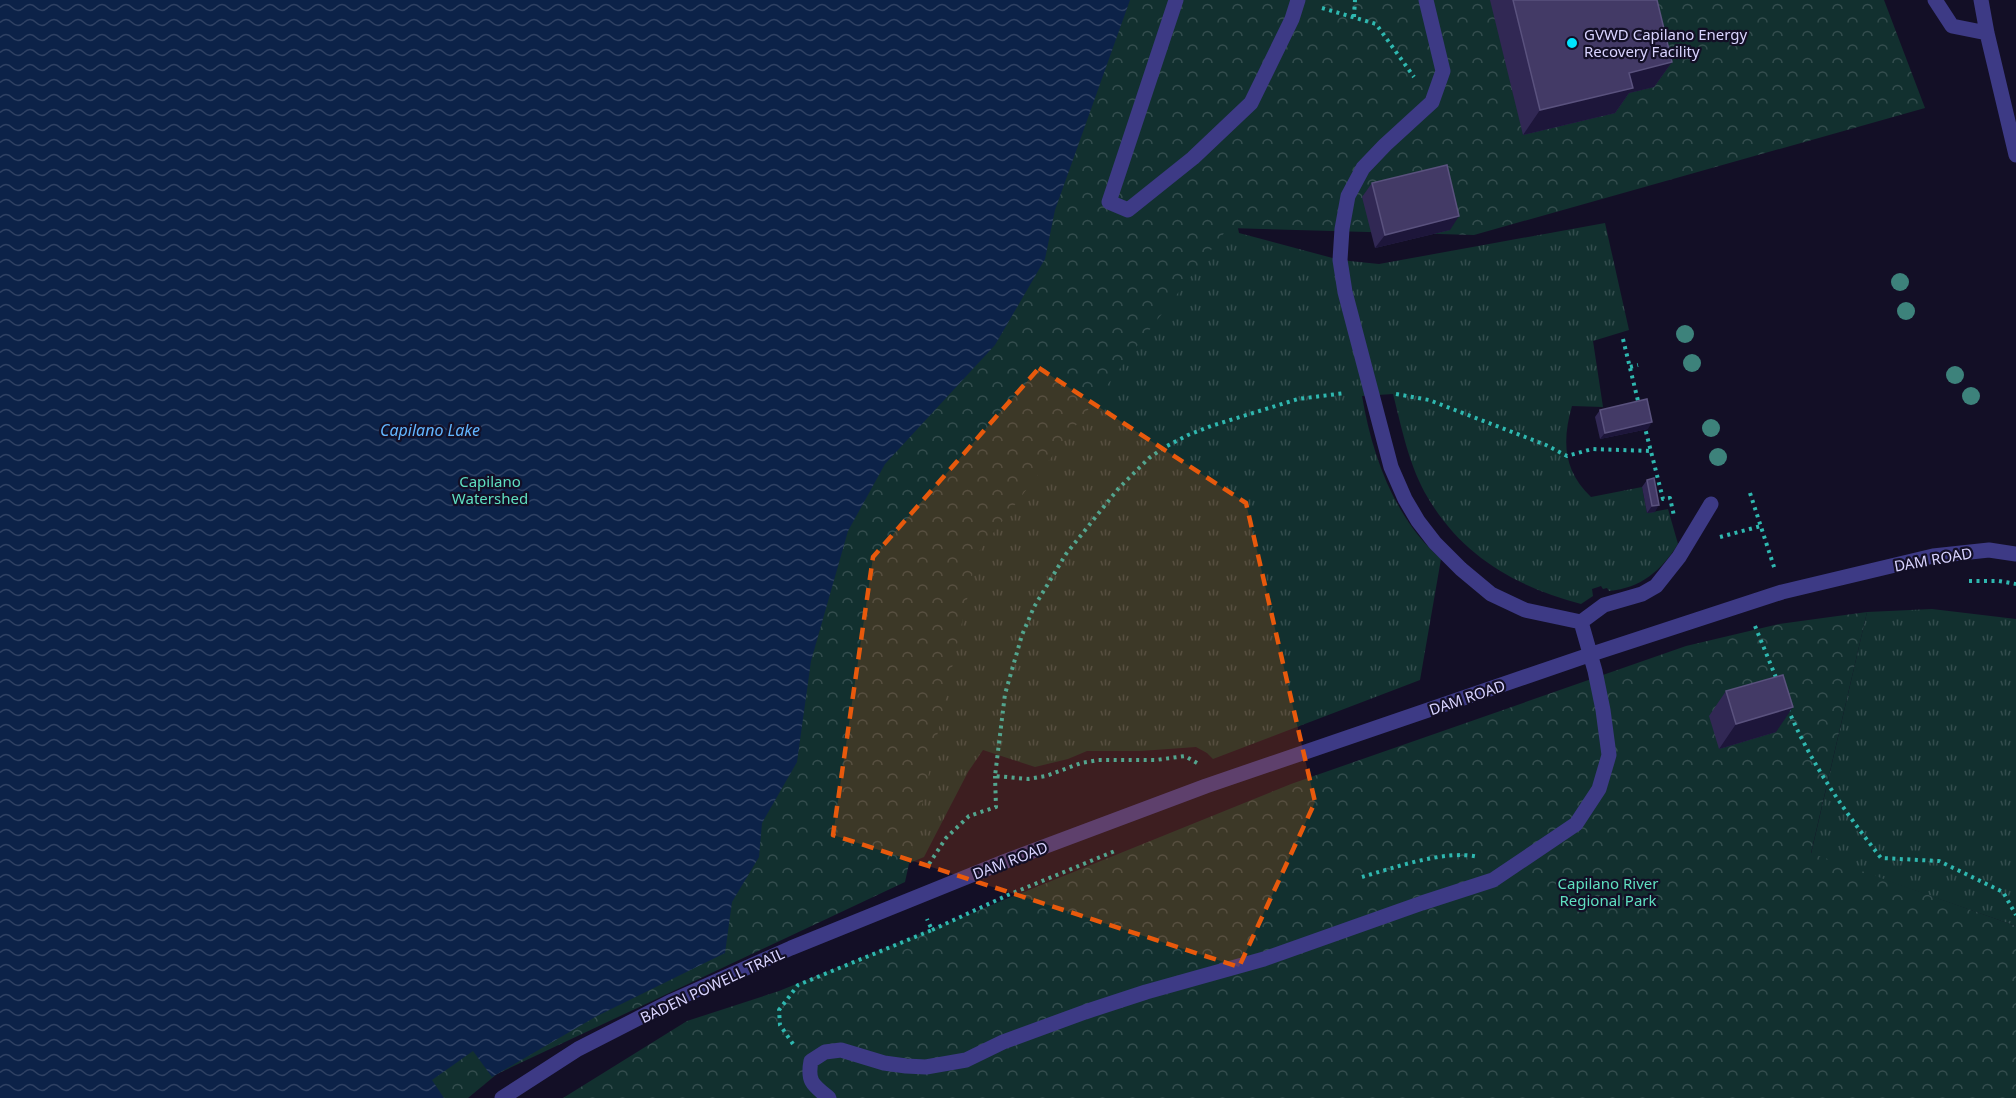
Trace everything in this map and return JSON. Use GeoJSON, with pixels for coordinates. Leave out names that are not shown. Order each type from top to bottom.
{"type":"FeatureCollection","features":[{"type":"Feature","properties":{"kind":"street"},"geometry":{"type":"LineString","coordinates":[[1176,0],[1109,202],[1128,210],[1193,158],[1251,103],[1292,19],[1298,0]]}},
{"type":"Feature","properties":{"kind":"street"},"geometry":{"type":"LineString","coordinates":[[1426,0],[1443,71],[1432,102],[1363,168],[1348,196],[1342,229],[1340,260],[1345,292],[1391,467],[1405,499],[1435,543],[1491,594],[1525,610],[1581,622]]}},
{"type":"Feature","properties":{"kind":"street"},"geometry":{"type":"LineString","coordinates":[[1935,0],[1952,26],[1987,33]]}},
{"type":"Feature","properties":{"kind":"street"},"geometry":{"type":"LineString","coordinates":[[1981,0],[1987,33],[2012,122],[2016,155]]}},
{"type":"Feature","properties":{"kind":"street"},"geometry":{"type":"LineString","coordinates":[[1581,622],[1604,604],[1642,594],[1656,586],[1679,557],[1711,504]]}},
{"type":"Feature","properties":{"kind":"street","name":"DAM ROAD"},"geometry":{"type":"LineString","coordinates":[[931,891],[1206,786],[1589,655],[1782,592],[1933,556],[1989,550],[2016,554]]}},
{"type":"Feature","properties":{"kind":"street"},"geometry":{"type":"LineString","coordinates":[[829,1098],[814,1086],[809,1075],[811,1061],[825,1052],[841,1050],[884,1063],[906,1066],[926,1067],[966,1060],[1003,1042],[1085,1012],[1146,992],[1264,959],[1493,880],[1576,824],[1599,789],[1609,755],[1595,671],[1581,622]]}},
{"type":"Feature","properties":{"kind":"street","name":"BADEN POWELL TRAIL"},"geometry":{"type":"LineString","coordinates":[[502,1098],[578,1049],[672,1001],[791,948],[931,891]]}},
{"type":"Feature","properties":{"kind":"path"},"geometry":{"type":"LineString","coordinates":[[1298,0],[1376,24],[1432,102]]}},
{"type":"Feature","properties":{"kind":"path"},"geometry":{"type":"LineString","coordinates":[[1354,17],[1355,0]]}},
{"type":"Feature","properties":{"kind":"path"},"geometry":{"type":"LineString","coordinates":[[1623,339],[1640,409]]}},
{"type":"Feature","properties":{"kind":"path"},"geometry":{"type":"LineString","coordinates":[[1630,367],[1638,365]]}},
{"type":"Feature","properties":{"kind":"path"},"geometry":{"type":"LineString","coordinates":[[931,891],[926,869],[946,838],[969,816],[996,807],[995,776],[1005,694],[1022,634],[1034,607],[1065,554],[1084,528],[1135,471],[1165,447],[1211,426],[1298,399],[1371,390],[1429,400],[1546,445],[1567,456],[1592,450],[1650,451]]}},
{"type":"Feature","properties":{"kind":"path"},"geometry":{"type":"LineString","coordinates":[[1643,420],[1663,499]]}},
{"type":"Feature","properties":{"kind":"path"},"geometry":{"type":"LineString","coordinates":[[1750,493],[1778,578]]}},
{"type":"Feature","properties":{"kind":"path"},"geometry":{"type":"LineString","coordinates":[[1968,580],[2016,584]]}},
{"type":"Feature","properties":{"kind":"path"},"geometry":{"type":"LineString","coordinates":[[1749,603],[1755,627],[1780,688]]}},
{"type":"Feature","properties":{"kind":"path"},"geometry":{"type":"LineString","coordinates":[[1745,630],[1767,624]]}},
{"type":"Feature","properties":{"kind":"path"},"geometry":{"type":"LineString","coordinates":[[1788,708],[1800,739],[1843,810],[1881,858],[1939,861],[2003,892],[2016,915]]}},
{"type":"Feature","properties":{"kind":"path"},"geometry":{"type":"LineString","coordinates":[[995,776],[1028,778],[1046,776],[1081,763],[1098,760],[1156,760],[1185,756],[1196,762],[1206,786]]}},
{"type":"Feature","properties":{"kind":"path"},"geometry":{"type":"LineString","coordinates":[[932,930],[1115,850]]}},
{"type":"Feature","properties":{"kind":"path"},"geometry":{"type":"LineString","coordinates":[[1362,877],[1421,861],[1466,854],[1480,858],[1493,880]]}},
{"type":"Feature","properties":{"kind":"path"},"geometry":{"type":"LineString","coordinates":[[811,1061],[790,1041],[780,1025],[779,1010],[787,997],[798,985],[920,935]]}},
{"type":"Feature","properties":{"kind":"highlighted area"},"geometry":{"type":"Polygon","coordinates":[[[1039,368],[1246,503],[1315,802],[1239,967],[833,835],[873,557],[1039,368]]]}},
{"type":"Feature","properties":{"kind":"green space","name":"Capilano Lake"},"geometry":{"type":"Polygon","coordinates":[[[0,0],[1884,0],[1925,108],[1474,235],[1228,228],[977,554],[905,882],[497,1074],[468,1098],[0,1098],[0,0]]]}},
{"type":"Feature","properties":{"kind":"green space"},"geometry":{"type":"Polygon","coordinates":[[[1227,175],[1239,233],[1340,260],[1379,264],[1605,223],[1629,330],[1593,341],[1603,407],[1572,406],[1567,431],[1567,455],[1575,476],[1591,497],[1642,487],[1647,513],[1668,509],[1678,544],[1657,570],[1640,582],[1609,591],[1601,586],[1592,589],[1593,596],[1581,604],[1535,589],[1494,567],[1475,553],[1442,519],[1421,486],[1407,447],[1393,394],[1362,396],[1379,463],[1398,505],[1410,525],[1441,559],[1420,680],[1213,759],[1196,747],[1141,751],[1087,751],[1068,759],[1035,767],[983,750],[968,772],[924,857],[848,889],[823,773],[1227,175]]]}},
{"type":"Feature","properties":{"kind":"green space"},"geometry":{"type":"Polygon","coordinates":[[[1932,609],[2016,619],[2016,926],[1811,854],[1867,612],[1932,609]]]}},
{"type":"Feature","properties":{"kind":"green space","name":"Capilano River Regional Park"},"geometry":{"type":"Polygon","coordinates":[[[1867,612],[1811,853],[2016,926],[2016,1098],[563,1098],[687,1021],[779,991],[1291,784],[1686,646],[1779,624],[1867,612]]]}},
{"type":"Feature","properties":{"kind":"water","name":"Capilano Lake"},"geometry":{"type":"Polygon","coordinates":[[[0,0],[1130,0],[1055,210],[1045,259],[995,345],[885,464],[848,531],[811,661],[797,762],[762,823],[759,857],[732,902],[725,953],[597,1016],[492,1077],[473,1051],[432,1080],[444,1098],[0,1098],[0,0]]]}},
{"type":"Feature","properties":{"kind":"building","name":"GVWD Capilano Energy Recovery Facility"},"geometry":{"type":"Polygon","coordinates":[[[1513,0],[1657,0],[1672,62],[1629,73],[1633,88],[1540,110],[1513,0]]]}},
{"type":"Feature","properties":{"kind":"building"},"geometry":{"type":"Polygon","coordinates":[[[1447,165],[1459,216],[1385,235],[1372,183],[1447,165]]]}},
{"type":"Feature","properties":{"kind":"building"},"geometry":{"type":"Polygon","coordinates":[[[1647,399],[1652,422],[1605,433],[1600,410],[1647,399]]]}},
{"type":"Feature","properties":{"kind":"building"},"geometry":{"type":"Polygon","coordinates":[[[1654,478],[1659,505],[1652,506],[1647,480],[1654,478]]]}},
{"type":"Feature","properties":{"kind":"building"},"geometry":{"type":"Polygon","coordinates":[[[1783,675],[1793,707],[1736,724],[1726,691],[1783,675]]]}},
{"type":"Feature","properties":{"kind":"place","name":"GVWD Capilano Energy Recovery Facility"},"geometry":{"type":"Point","coordinates":[1572,43]}},
{"type":"Feature","properties":{"kind":"park label","name":"Capilano Watershed"},"geometry":{"type":"Point","coordinates":[490,490]}}]}
